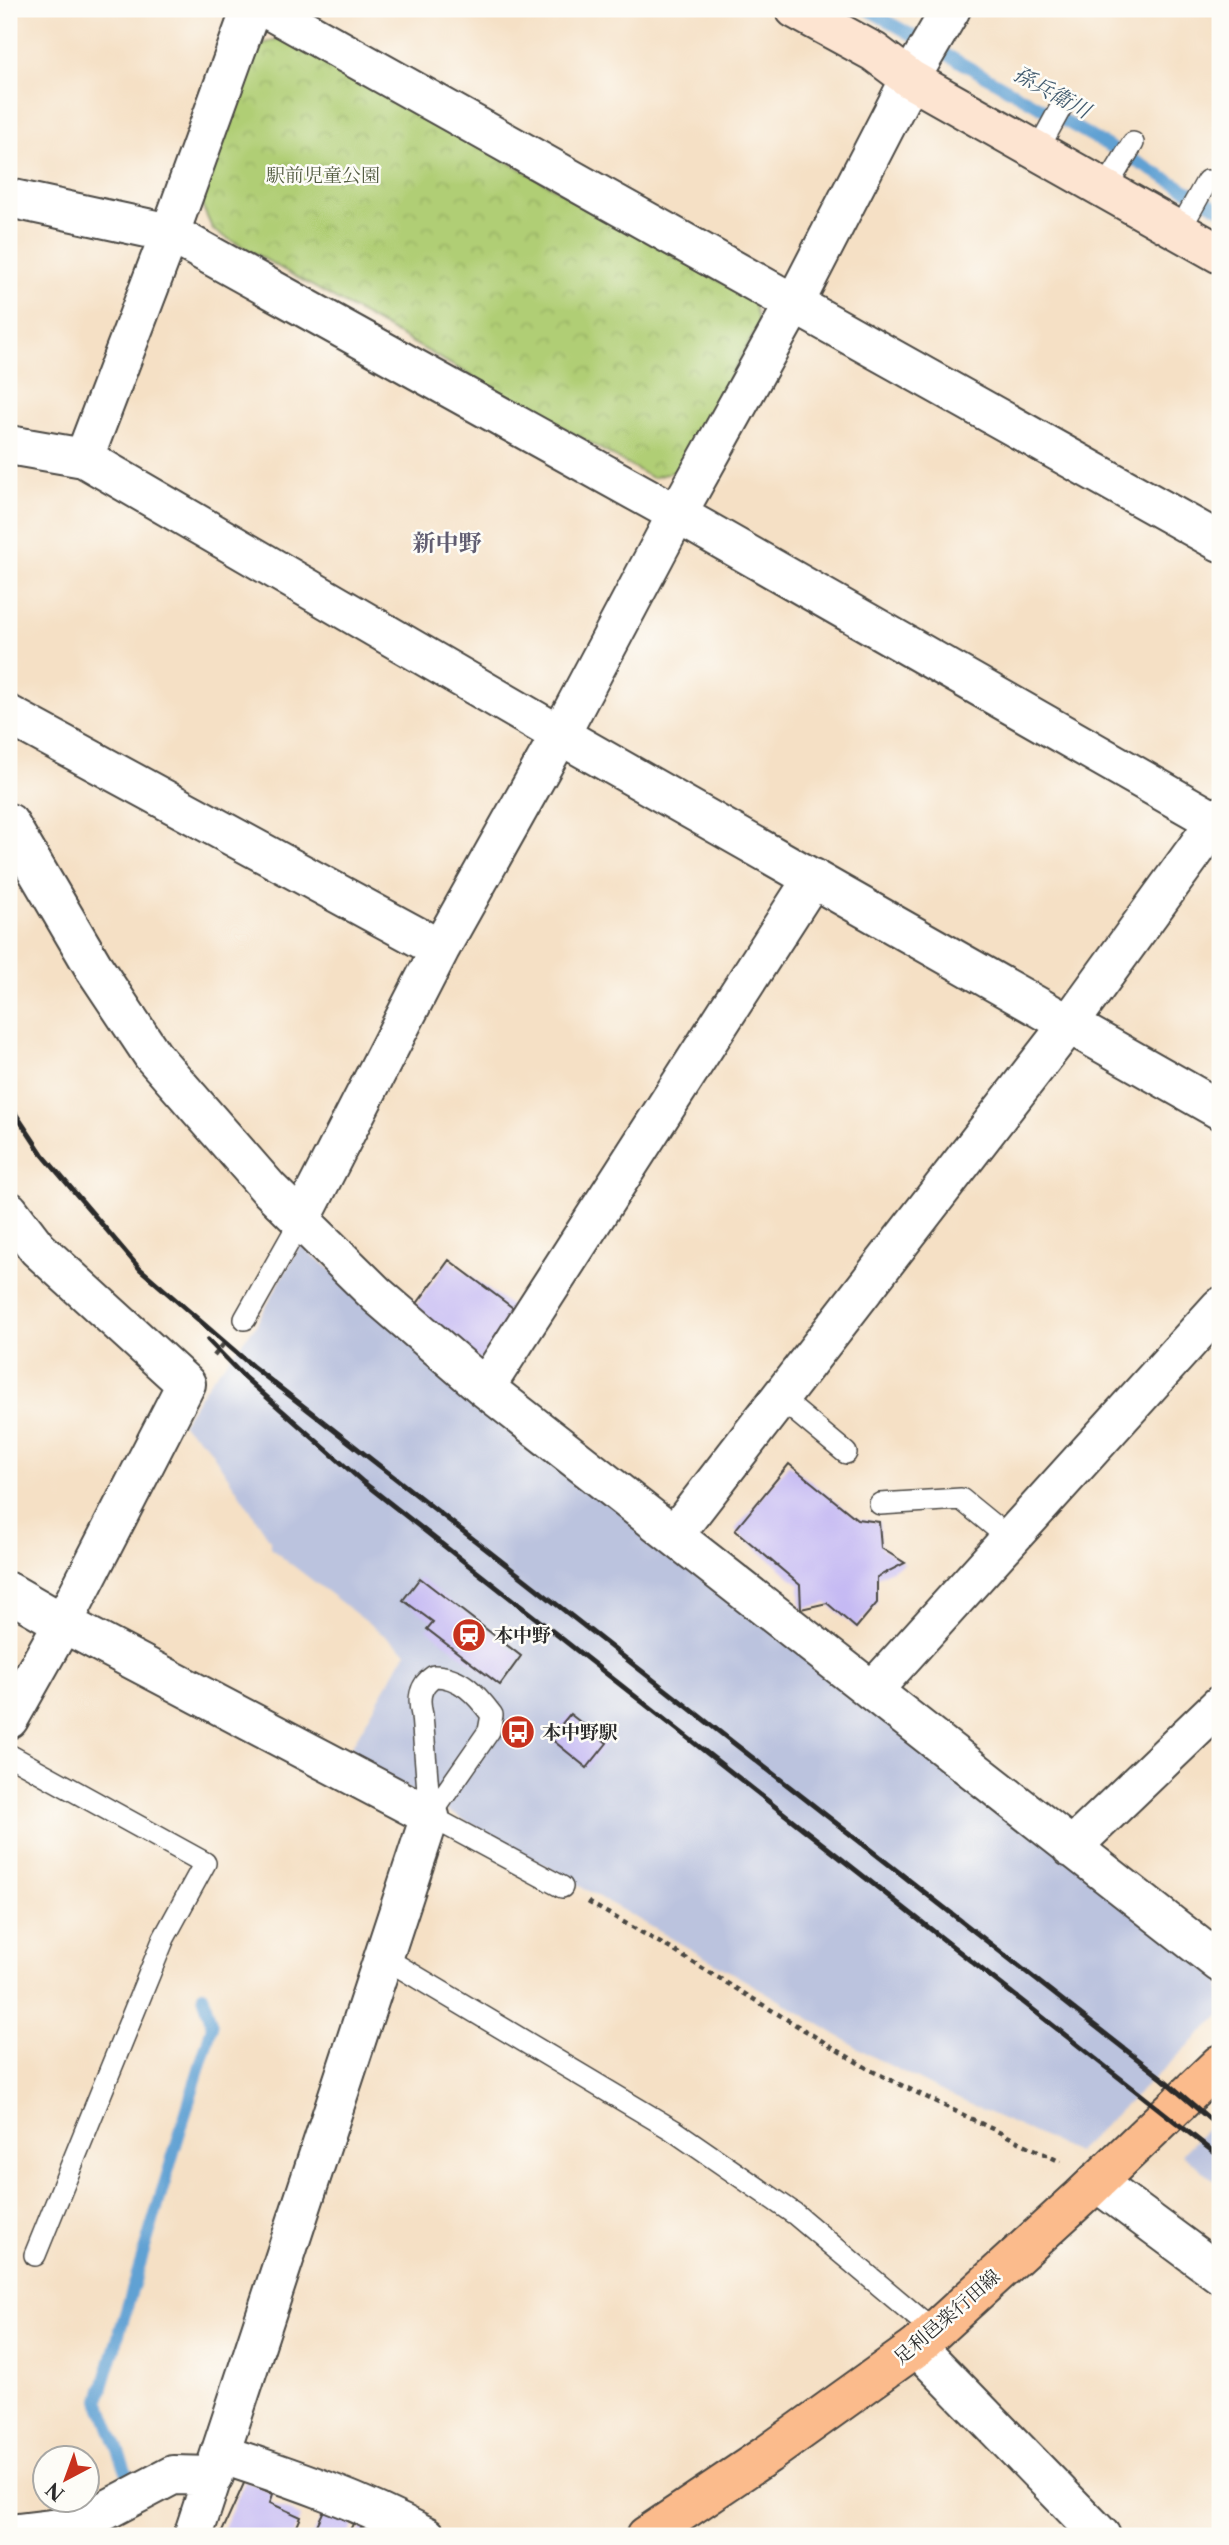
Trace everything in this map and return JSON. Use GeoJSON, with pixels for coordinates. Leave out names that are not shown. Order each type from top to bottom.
{"type":"FeatureCollection","features":[{"type":"Feature","properties":{"kind":"main road","name":"足利邑楽行田線"},"geometry":{"type":"LineString","coordinates":[[646,2536],[768,2454],[926,2339],[1083,2175],[1220,2064]]}},
{"type":"Feature","properties":{"kind":"street"},"geometry":{"type":"LineString","coordinates":[[84,458],[170,233],[251,9]]}},
{"type":"Feature","properties":{"kind":"street"},"geometry":{"type":"LineString","coordinates":[[267,9],[1220,542]]}},
{"type":"Feature","properties":{"kind":"street"},"geometry":{"type":"LineString","coordinates":[[796,9],[874,52],[910,79],[1040,145],[1182,225],[1220,254]]}},
{"type":"Feature","properties":{"kind":"street"},"geometry":{"type":"LineString","coordinates":[[301,1220],[440,949],[560,735],[677,514],[794,303],[910,79],[951,9]]}},
{"type":"Feature","properties":{"kind":"street"},"geometry":{"type":"LineString","coordinates":[[9,198],[170,233],[677,514],[1219,821],[1069,1024],[674,1535]]}},
{"type":"Feature","properties":{"kind":"street"},"geometry":{"type":"LineString","coordinates":[[9,445],[84,458],[560,735],[1220,1110]]}},
{"type":"Feature","properties":{"kind":"street"},"geometry":{"type":"LineString","coordinates":[[9,715],[440,949]]}},
{"type":"Feature","properties":{"kind":"street"},"geometry":{"type":"LineString","coordinates":[[9,824],[93,966],[153,1056],[269,1189],[377,1295],[485,1388],[1220,1963]]}},
{"type":"Feature","properties":{"kind":"street"},"geometry":{"type":"LineString","coordinates":[[485,1388],[813,878]]}},
{"type":"Feature","properties":{"kind":"street"},"geometry":{"type":"LineString","coordinates":[[9,1211],[38,1250],[186,1384],[63,1623],[9,1719]]}},
{"type":"Feature","properties":{"kind":"street"},"geometry":{"type":"LineString","coordinates":[[872,1691],[1220,1307]]}},
{"type":"Feature","properties":{"kind":"street"},"geometry":{"type":"LineString","coordinates":[[9,1592],[430,1816],[193,2536]]}},
{"type":"Feature","properties":{"kind":"street"},"geometry":{"type":"LineString","coordinates":[[1071,1848],[1220,1704]]}},
{"type":"Feature","properties":{"kind":"street"},"geometry":{"type":"LineString","coordinates":[[1083,2175],[1220,2274]]}},
{"type":"Feature","properties":{"kind":"street"},"geometry":{"type":"LineString","coordinates":[[926,2339],[1101,2536]]}},
{"type":"Feature","properties":{"kind":"street"},"geometry":{"type":"LineString","coordinates":[[9,2534],[76,2526],[173,2475],[217,2465],[303,2481],[391,2517],[426,2536]]}},
{"type":"Feature","properties":{"kind":"lane"},"geometry":{"type":"LineString","coordinates":[[1040,145],[1065,100]]}},
{"type":"Feature","properties":{"kind":"lane"},"geometry":{"type":"LineString","coordinates":[[1109,183],[1133,143]]}},
{"type":"Feature","properties":{"kind":"lane"},"geometry":{"type":"LineString","coordinates":[[1182,225],[1207,181]]}},
{"type":"Feature","properties":{"kind":"lane"},"geometry":{"type":"LineString","coordinates":[[245,1319],[301,1220]]}},
{"type":"Feature","properties":{"kind":"lane"},"geometry":{"type":"LineString","coordinates":[[780,1398],[846,1453]]}},
{"type":"Feature","properties":{"kind":"lane"},"geometry":{"type":"LineString","coordinates":[[880,1504],[961,1499],[1010,1538]]}},
{"type":"Feature","properties":{"kind":"lane"},"geometry":{"type":"LineString","coordinates":[[434,1676],[444,1676],[459,1681],[481,1699],[492,1715],[489,1731],[430,1816],[422,1715],[418,1699],[425,1682],[434,1676]]}},
{"type":"Feature","properties":{"kind":"lane"},"geometry":{"type":"LineString","coordinates":[[9,1755],[205,1864],[164,1938],[35,2255]]}},
{"type":"Feature","properties":{"kind":"lane"},"geometry":{"type":"LineString","coordinates":[[430,1816],[562,1887]]}},
{"type":"Feature","properties":{"kind":"lane"},"geometry":{"type":"LineString","coordinates":[[383,1957],[673,2130],[795,2214],[926,2339]]}},
{"type":"Feature","properties":{"kind":"path"},"geometry":{"type":"LineString","coordinates":[[186,1384],[245,1319]]}},
{"type":"Feature","properties":{"kind":"path"},"geometry":{"type":"LineString","coordinates":[[562,1887],[671,1949],[870,2070],[1083,2175]]}},
{"type":"Feature","properties":{"kind":"shaded area"},"geometry":{"type":"Polygon","coordinates":[[[300,1245],[1220,1980],[1220,2016],[1076,2152],[875,2058],[769,1994],[468,1822],[346,1756],[406,1652],[270,1548],[270,1540],[207,1445],[181,1424],[210,1381],[256,1325],[300,1245]]]}},
{"type":"Feature","properties":{"kind":"shaded area"},"geometry":{"type":"Polygon","coordinates":[[[1220,2115],[1220,2185],[1182,2154],[1220,2115]]]}},
{"type":"Feature","properties":{"kind":"green space","name":"駅前児童公園"},"geometry":{"type":"Polygon","coordinates":[[[285,36],[753,300],[759,324],[680,470],[652,478],[213,230],[200,201],[258,46],[285,36]]]}},
{"type":"Feature","properties":{"kind":"building"},"geometry":{"type":"Polygon","coordinates":[[[449,1260],[517,1311],[480,1360],[413,1309],[449,1260]]]}},
{"type":"Feature","properties":{"kind":"building"},"geometry":{"type":"Polygon","coordinates":[[[789,1464],[857,1519],[879,1522],[881,1548],[905,1563],[877,1577],[877,1603],[856,1628],[827,1603],[801,1609],[800,1585],[735,1530],[789,1464]]]}},
{"type":"Feature","properties":{"kind":"building"},"geometry":{"type":"Polygon","coordinates":[[[420,1578],[521,1656],[500,1685],[427,1629],[433,1622],[403,1600],[420,1578]]]}},
{"type":"Feature","properties":{"kind":"building"},"geometry":{"type":"Polygon","coordinates":[[[570,1714],[607,1743],[587,1768],[550,1738],[570,1714]]]}},
{"type":"Feature","properties":{"kind":"building"},"geometry":{"type":"Polygon","coordinates":[[[245,2481],[273,2494],[270,2503],[301,2517],[293,2536],[221,2534],[245,2481]]]}},
{"type":"Feature","properties":{"kind":"building"},"geometry":{"type":"Polygon","coordinates":[[[324,2510],[353,2524],[347,2536],[312,2536],[324,2510]]]}},
{"type":"Feature","properties":{"kind":"building"},"geometry":{"type":"Polygon","coordinates":[[[363,2525],[384,2536],[357,2536],[363,2525]]]}},
{"type":"Feature","properties":{"kind":"waterway","name":"孫兵衛川"},"geometry":{"type":"LineString","coordinates":[[866,9],[1220,209]]}},
{"type":"Feature","properties":{"kind":"waterway"},"geometry":{"type":"LineString","coordinates":[[127,2473],[99,2400],[212,2026],[203,1995]]}},
{"type":"Feature","properties":{"kind":"railway"},"geometry":{"type":"LineString","coordinates":[[9,1104],[42,1154],[140,1269],[252,1366],[1163,2079],[1220,2128]]}},
{"type":"Feature","properties":{"kind":"railway"},"geometry":{"type":"LineString","coordinates":[[208,1340],[244,1377],[363,1482],[1220,2157]]}},
{"type":"Feature","properties":{"kind":"place","name":"本中野"},"geometry":{"type":"Point","coordinates":[469,1635]}},
{"type":"Feature","properties":{"kind":"place","name":"本中野駅"},"geometry":{"type":"Point","coordinates":[518,1732]}},
{"type":"Feature","properties":{"kind":"district","name":"新中野"},"geometry":{"type":"Point","coordinates":[447,543]}}]}
